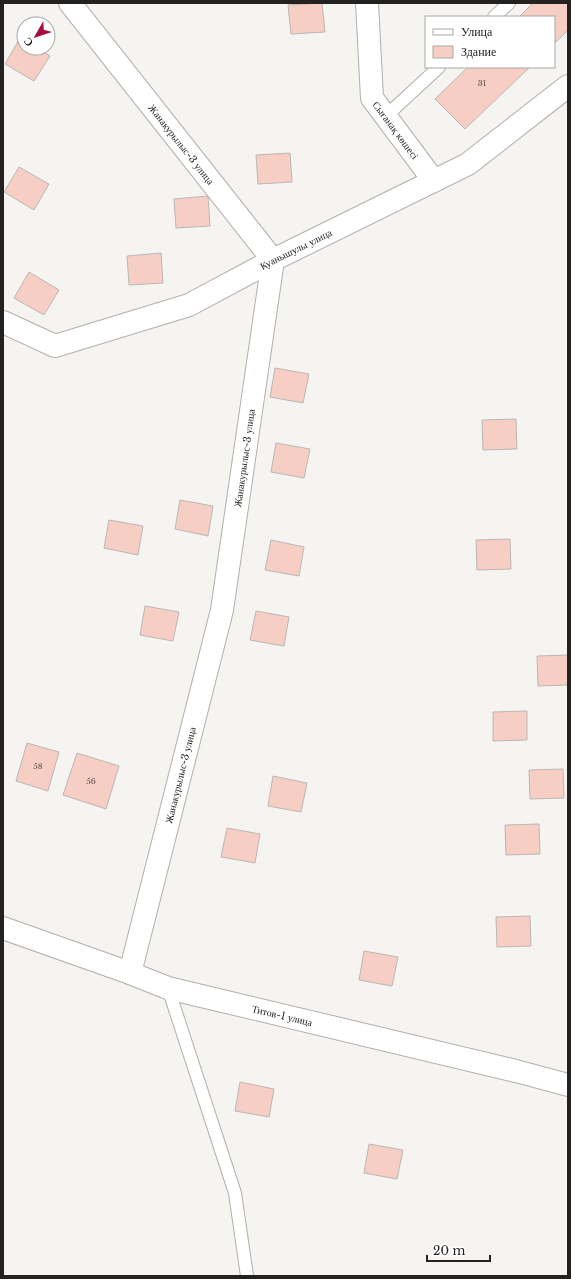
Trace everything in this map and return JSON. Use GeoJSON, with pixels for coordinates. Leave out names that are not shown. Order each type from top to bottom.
{"type":"FeatureCollection","features":[{"type":"Feature","properties":{"kind":"street","name":"Жанакурылыс-3 улица"},"geometry":{"type":"LineString","coordinates":[[70,3],[274,260],[222,610],[130,973]]}},
{"type":"Feature","properties":{"kind":"street","name":"Сығанақ көшесі"},"geometry":{"type":"LineString","coordinates":[[367,3],[372,98],[434,181]]}},
{"type":"Feature","properties":{"kind":"street","name":"Куанышулы улица"},"geometry":{"type":"LineString","coordinates":[[3,322],[55,346],[189,306],[274,260],[468,164],[568,86]]}},
{"type":"Feature","properties":{"kind":"street","name":"Титов-1 улица"},"geometry":{"type":"LineString","coordinates":[[3,928],[168,988],[516,1071],[568,1085]]}},
{"type":"Feature","properties":{"kind":"lane"},"geometry":{"type":"LineString","coordinates":[[495,16],[509,3]]}},
{"type":"Feature","properties":{"kind":"lane"},"geometry":{"type":"LineString","coordinates":[[386,116],[438,68]]}},
{"type":"Feature","properties":{"kind":"lane"},"geometry":{"type":"LineString","coordinates":[[168,988],[235,1193],[247,1276]]}},
{"type":"Feature","properties":{"kind":"building"},"geometry":{"type":"Polygon","coordinates":[[[322,3],[325,32],[291,34],[288,5],[322,3]]]}},
{"type":"Feature","properties":{"kind":"building"},"geometry":{"type":"Polygon","coordinates":[[[533,3],[568,3],[568,30],[555,43],[555,16],[520,16],[533,3]]]}},
{"type":"Feature","properties":{"kind":"building"},"geometry":{"type":"Polygon","coordinates":[[[16,45],[16,56],[50,56],[34,81],[5,64],[16,45]]]}},
{"type":"Feature","properties":{"kind":"building"},"geometry":{"type":"Polygon","coordinates":[[[467,68],[529,68],[465,129],[435,99],[467,68]]]}},
{"type":"Feature","properties":{"kind":"building"},"geometry":{"type":"Polygon","coordinates":[[[290,153],[292,182],[258,184],[256,155],[290,153]]]}},
{"type":"Feature","properties":{"kind":"building"},"geometry":{"type":"Polygon","coordinates":[[[19,167],[49,184],[34,210],[4,192],[19,167]]]}},
{"type":"Feature","properties":{"kind":"building"},"geometry":{"type":"Polygon","coordinates":[[[208,196],[210,226],[176,228],[174,199],[208,196]]]}},
{"type":"Feature","properties":{"kind":"building"},"geometry":{"type":"Polygon","coordinates":[[[161,253],[163,283],[129,285],[127,256],[161,253]]]}},
{"type":"Feature","properties":{"kind":"building"},"geometry":{"type":"Polygon","coordinates":[[[29,272],[59,290],[44,315],[14,298],[29,272]]]}},
{"type":"Feature","properties":{"kind":"building"},"geometry":{"type":"Polygon","coordinates":[[[275,368],[309,374],[303,403],[270,397],[275,368]]]}},
{"type":"Feature","properties":{"kind":"building"},"geometry":{"type":"Polygon","coordinates":[[[516,419],[517,449],[483,450],[482,420],[516,419]]]}},
{"type":"Feature","properties":{"kind":"building"},"geometry":{"type":"Polygon","coordinates":[[[276,443],[310,449],[304,478],[271,472],[276,443]]]}},
{"type":"Feature","properties":{"kind":"building"},"geometry":{"type":"Polygon","coordinates":[[[180,500],[213,506],[208,536],[175,529],[180,500]]]}},
{"type":"Feature","properties":{"kind":"building"},"geometry":{"type":"Polygon","coordinates":[[[109,520],[143,526],[138,555],[104,548],[109,520]]]}},
{"type":"Feature","properties":{"kind":"building"},"geometry":{"type":"Polygon","coordinates":[[[510,539],[511,569],[477,570],[476,540],[510,539]]]}},
{"type":"Feature","properties":{"kind":"building"},"geometry":{"type":"Polygon","coordinates":[[[271,540],[304,547],[299,576],[265,570],[271,540]]]}},
{"type":"Feature","properties":{"kind":"building"},"geometry":{"type":"Polygon","coordinates":[[[145,606],[179,612],[173,641],[140,635],[145,606]]]}},
{"type":"Feature","properties":{"kind":"building"},"geometry":{"type":"Polygon","coordinates":[[[256,611],[289,617],[284,646],[250,640],[256,611]]]}},
{"type":"Feature","properties":{"kind":"building"},"geometry":{"type":"Polygon","coordinates":[[[568,655],[568,685],[538,686],[537,656],[568,655]]]}},
{"type":"Feature","properties":{"kind":"building"},"geometry":{"type":"Polygon","coordinates":[[[527,711],[527,740],[493,741],[493,712],[527,711]]]}},
{"type":"Feature","properties":{"kind":"building"},"geometry":{"type":"Polygon","coordinates":[[[27,743],[59,752],[48,791],[16,781],[27,743]]]}},
{"type":"Feature","properties":{"kind":"building"},"geometry":{"type":"Polygon","coordinates":[[[77,753],[119,766],[106,809],[63,795],[77,753]]]}},
{"type":"Feature","properties":{"kind":"building"},"geometry":{"type":"Polygon","coordinates":[[[563,769],[564,798],[530,799],[529,770],[563,769]]]}},
{"type":"Feature","properties":{"kind":"building"},"geometry":{"type":"Polygon","coordinates":[[[273,776],[307,783],[301,812],[268,806],[273,776]]]}},
{"type":"Feature","properties":{"kind":"building"},"geometry":{"type":"Polygon","coordinates":[[[539,824],[540,854],[506,855],[505,825],[539,824]]]}},
{"type":"Feature","properties":{"kind":"building"},"geometry":{"type":"Polygon","coordinates":[[[227,828],[260,834],[255,863],[221,857],[227,828]]]}},
{"type":"Feature","properties":{"kind":"building"},"geometry":{"type":"Polygon","coordinates":[[[530,916],[531,946],[497,947],[496,917],[530,916]]]}},
{"type":"Feature","properties":{"kind":"building"},"geometry":{"type":"Polygon","coordinates":[[[364,951],[398,957],[392,986],[359,980],[364,951]]]}},
{"type":"Feature","properties":{"kind":"building"},"geometry":{"type":"Polygon","coordinates":[[[240,1082],[274,1089],[269,1117],[235,1111],[240,1082]]]}},
{"type":"Feature","properties":{"kind":"building"},"geometry":{"type":"Polygon","coordinates":[[[369,1144],[403,1150],[397,1179],[364,1173],[369,1144]]]}}]}
